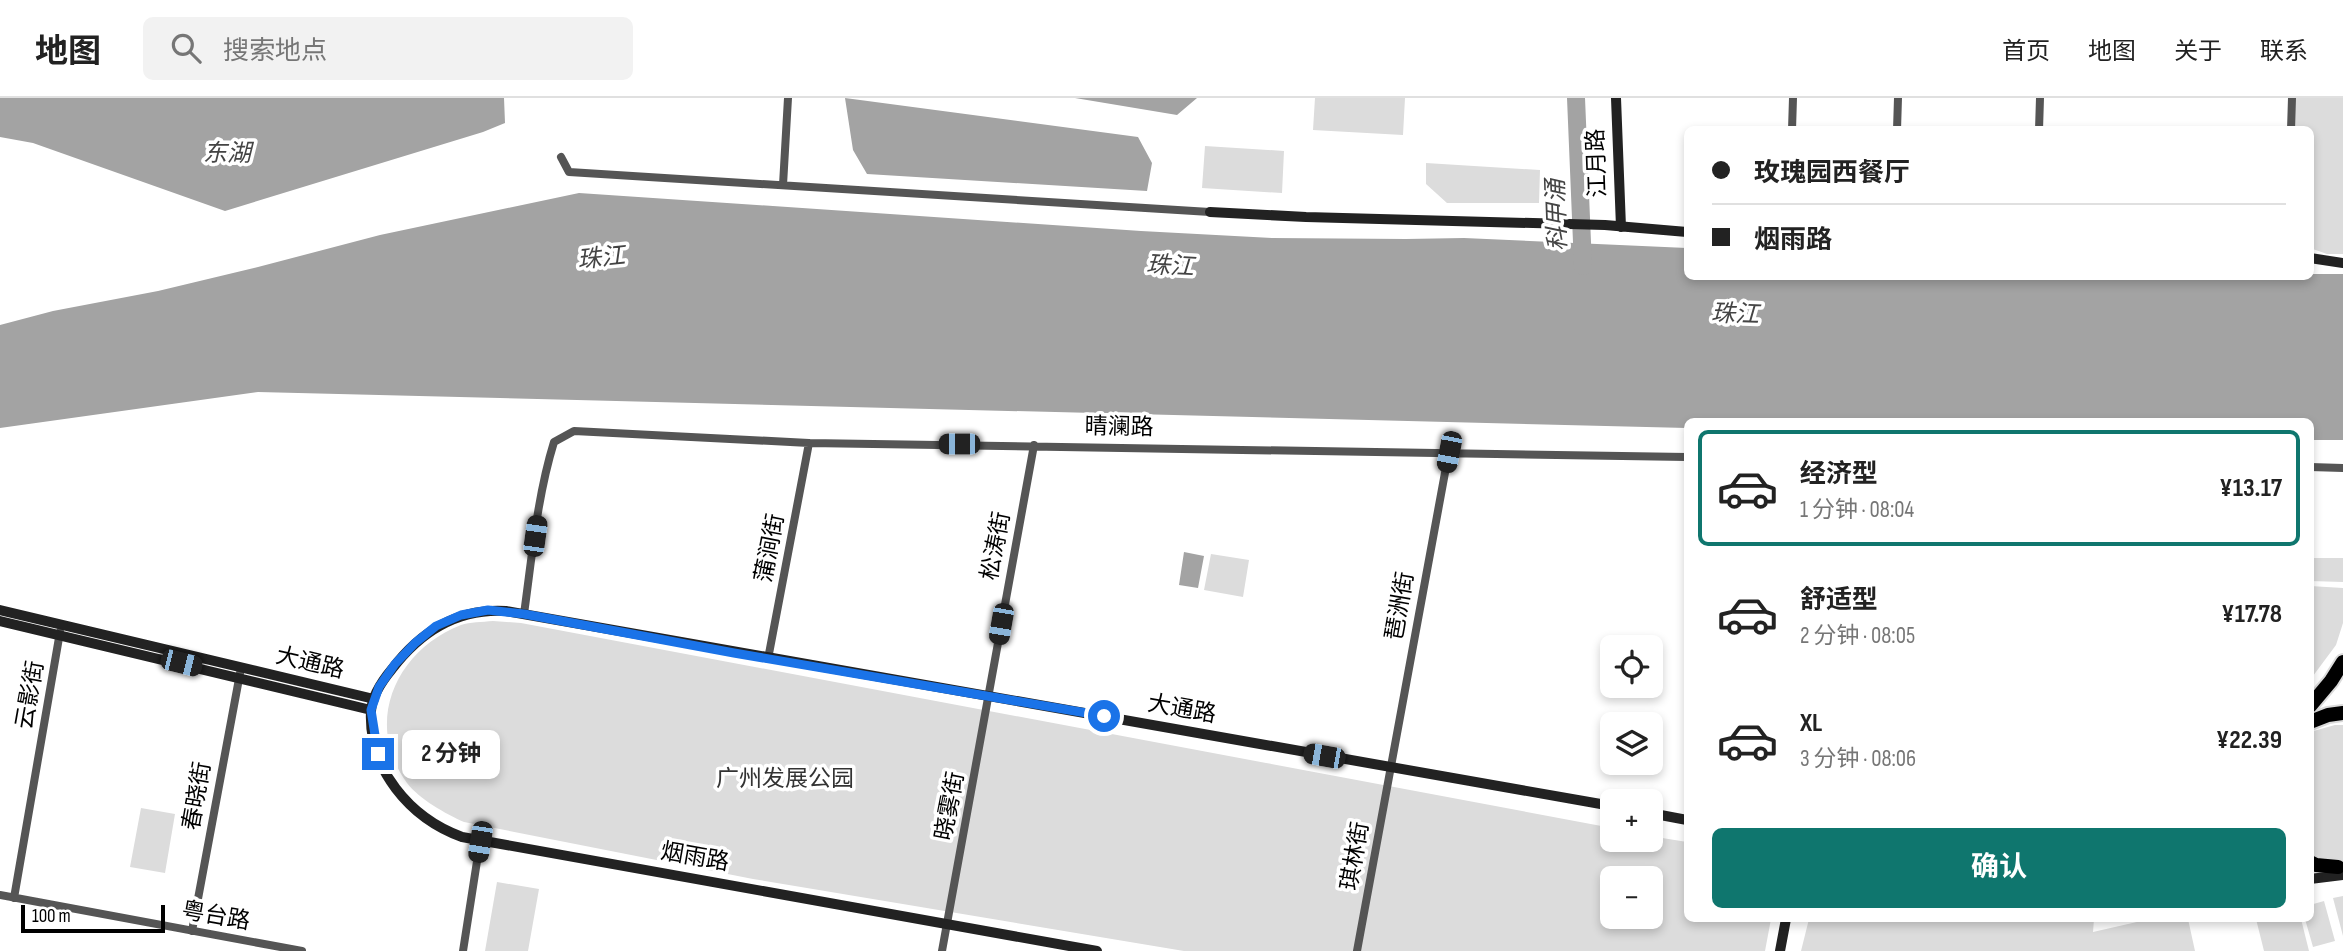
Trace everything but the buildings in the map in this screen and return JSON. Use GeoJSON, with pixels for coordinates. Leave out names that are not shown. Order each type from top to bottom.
{"type":"FeatureCollection","features":[{"type":"Feature","properties":{"kind":"highway"},"geometry":{"type":"LineString","coordinates":[[2314,701],[2343,662]]}},
{"type":"Feature","properties":{"kind":"highway"},"geometry":{"type":"LineString","coordinates":[[2314,720],[2343,713]]}},
{"type":"Feature","properties":{"kind":"highway"},"geometry":{"type":"LineString","coordinates":[[2314,864],[2341,870]]}},
{"type":"Feature","properties":{"kind":"main road","name":"江月路"},"geometry":{"type":"LineString","coordinates":[[1616,98],[1622,227]]}},
{"type":"Feature","properties":{"kind":"main road","name":"江月路"},"geometry":{"type":"LineString","coordinates":[[1210,212],[1605,225],[1684,232]]}},
{"type":"Feature","properties":{"kind":"main road"},"geometry":{"type":"LineString","coordinates":[[2314,258],[2343,262]]}},
{"type":"Feature","properties":{"kind":"main road","name":"大通路"},"geometry":{"type":"LineString","coordinates":[[0,610],[61,629],[372,705],[379,687],[395,664],[436,626],[474,612],[488,610],[524,614],[1600,804]]}},
{"type":"Feature","properties":{"kind":"main road","name":"大通路"},"geometry":{"type":"LineString","coordinates":[[0,621],[61,629]]}},
{"type":"Feature","properties":{"kind":"main road","name":"烟雨路"},"geometry":{"type":"LineString","coordinates":[[372,705],[378,754],[396,791],[432,823],[450,833],[480,842],[1097,951]]}},
{"type":"Feature","properties":{"kind":"main road"},"geometry":{"type":"LineString","coordinates":[[1663,815],[1684,819]]}},
{"type":"Feature","properties":{"kind":"main road"},"geometry":{"type":"LineString","coordinates":[[2314,869],[2341,870]]}},
{"type":"Feature","properties":{"kind":"main road"},"geometry":{"type":"LineString","coordinates":[[2314,878],[2341,870]]}},
{"type":"Feature","properties":{"kind":"main road"},"geometry":{"type":"LineString","coordinates":[[1780,951],[1785,922]]}},
{"type":"Feature","properties":{"kind":"street"},"geometry":{"type":"LineString","coordinates":[[783,185],[788,98]]}},
{"type":"Feature","properties":{"kind":"street"},"geometry":{"type":"LineString","coordinates":[[1792,126],[1793,98]]}},
{"type":"Feature","properties":{"kind":"street"},"geometry":{"type":"LineString","coordinates":[[1897,126],[1898,98]]}},
{"type":"Feature","properties":{"kind":"street"},"geometry":{"type":"LineString","coordinates":[[2039,126],[2040,98]]}},
{"type":"Feature","properties":{"kind":"street"},"geometry":{"type":"LineString","coordinates":[[2291,98],[2291,126]]}},
{"type":"Feature","properties":{"kind":"street"},"geometry":{"type":"LineString","coordinates":[[561,157],[569,172],[1210,212]]}},
{"type":"Feature","properties":{"kind":"street","name":"晴澜路"},"geometry":{"type":"LineString","coordinates":[[524,614],[539,510],[554,442],[574,431],[809,443],[1684,457]]}},
{"type":"Feature","properties":{"kind":"street","name":"蒲涧街"},"geometry":{"type":"LineString","coordinates":[[768,659],[809,443]]}},
{"type":"Feature","properties":{"kind":"street","name":"松涛街"},"geometry":{"type":"LineString","coordinates":[[988,696],[1034,445]]}},
{"type":"Feature","properties":{"kind":"street","name":"琶洲街"},"geometry":{"type":"LineString","coordinates":[[1390,768],[1449,452]]}},
{"type":"Feature","properties":{"kind":"street"},"geometry":{"type":"LineString","coordinates":[[2314,467],[2343,468]]}},
{"type":"Feature","properties":{"kind":"street","name":"云影街"},"geometry":{"type":"LineString","coordinates":[[14,898],[61,629]]}},
{"type":"Feature","properties":{"kind":"street","name":"春晓街"},"geometry":{"type":"LineString","coordinates":[[192,931],[240,673]]}},
{"type":"Feature","properties":{"kind":"street","name":"晓雾街"},"geometry":{"type":"LineString","coordinates":[[942,951],[988,696]]}},
{"type":"Feature","properties":{"kind":"street","name":"琪林街"},"geometry":{"type":"LineString","coordinates":[[1357,951],[1390,768]]}},
{"type":"Feature","properties":{"kind":"street"},"geometry":{"type":"LineString","coordinates":[[463,951],[480,842]]}},
{"type":"Feature","properties":{"kind":"street","name":"粤台路"},"geometry":{"type":"LineString","coordinates":[[0,895],[302,951]]}},
{"type":"Feature","properties":{"kind":"green space"},"geometry":{"type":"Polygon","coordinates":[[[1315,98],[1405,98],[1403,135],[1313,130],[1315,98]]]}},
{"type":"Feature","properties":{"kind":"green space"},"geometry":{"type":"Polygon","coordinates":[[[2293,98],[2343,98],[2343,254],[2327,254],[2314,249],[2314,126],[2294,126],[2293,98]]]}},
{"type":"Feature","properties":{"kind":"green space"},"geometry":{"type":"Polygon","coordinates":[[[1205,146],[1284,151],[1282,193],[1202,188],[1205,146]]]}},
{"type":"Feature","properties":{"kind":"green space"},"geometry":{"type":"Polygon","coordinates":[[[1426,163],[1540,170],[1539,203],[1447,203],[1426,184],[1426,163]]]}},
{"type":"Feature","properties":{"kind":"green space"},"geometry":{"type":"Polygon","coordinates":[[[1211,554],[1249,560],[1243,597],[1204,590],[1211,554]]]}},
{"type":"Feature","properties":{"kind":"green space"},"geometry":{"type":"Polygon","coordinates":[[[2314,558],[2343,558],[2343,582],[2314,581],[2314,558]]]}},
{"type":"Feature","properties":{"kind":"green space"},"geometry":{"type":"Polygon","coordinates":[[[2314,586],[2343,588],[2343,623],[2336,645],[2314,675],[2314,586]]]}},
{"type":"Feature","properties":{"kind":"green space","name":"广州发展公园"},"geometry":{"type":"Polygon","coordinates":[[[493,621],[521,623],[1600,826],[1600,852],[1663,852],[1663,838],[1684,842],[1684,922],[1770,922],[1765,951],[1184,951],[753,879],[464,822],[441,810],[412,789],[394,760],[388,737],[388,713],[393,691],[404,670],[419,652],[438,637],[461,625],[493,621]]]}},
{"type":"Feature","properties":{"kind":"green space"},"geometry":{"type":"Polygon","coordinates":[[[2343,725],[2343,861],[2334,862],[2314,854],[2314,731],[2343,725]]]}},
{"type":"Feature","properties":{"kind":"green space"},"geometry":{"type":"Polygon","coordinates":[[[141,808],[175,814],[165,873],[130,867],[141,808]]]}},
{"type":"Feature","properties":{"kind":"green space"},"geometry":{"type":"Polygon","coordinates":[[[497,882],[539,889],[528,951],[485,951],[497,882]]]}},
{"type":"Feature","properties":{"kind":"green space"},"geometry":{"type":"Polygon","coordinates":[[[2343,896],[2343,936],[2333,898],[2343,896]]]}},
{"type":"Feature","properties":{"kind":"green space"},"geometry":{"type":"Polygon","coordinates":[[[2324,901],[2335,941],[2313,947],[2306,922],[2314,922],[2314,904],[2324,901]]]}},
{"type":"Feature","properties":{"kind":"green space"},"geometry":{"type":"Polygon","coordinates":[[[1808,922],[2094,922],[2093,932],[2137,922],[2189,922],[2195,951],[1801,951],[1808,922]]]}},
{"type":"Feature","properties":{"kind":"green space"},"geometry":{"type":"Polygon","coordinates":[[[2257,922],[2302,922],[2309,951],[2264,951],[2257,922]]]}},
{"type":"Feature","properties":{"kind":"water","name":"东湖"},"geometry":{"type":"Polygon","coordinates":[[[0,98],[504,98],[505,123],[225,211],[33,143],[0,137],[0,98]]]}},
{"type":"Feature","properties":{"kind":"water"},"geometry":{"type":"Polygon","coordinates":[[[845,98],[1138,137],[1152,163],[1147,191],[867,174],[853,150],[845,98]]]}},
{"type":"Feature","properties":{"kind":"water"},"geometry":{"type":"Polygon","coordinates":[[[1075,98],[1197,98],[1177,115],[1075,98]]]}},
{"type":"Feature","properties":{"kind":"water","name":"珠江"},"geometry":{"type":"Polygon","coordinates":[[[579,193],[1272,238],[1464,238],[1684,248],[1684,280],[2314,280],[2314,274],[2343,274],[2343,440],[2314,440],[2314,418],[1684,418],[1684,428],[258,392],[0,428],[0,325],[53,311],[158,291],[380,235],[579,193]]]}},
{"type":"Feature","properties":{"kind":"water"},"geometry":{"type":"Polygon","coordinates":[[[1184,552],[1204,556],[1198,588],[1179,585],[1184,552]]]}},
{"type":"Feature","properties":{"kind":"waterway","name":"科甲涌"},"geometry":{"type":"LineString","coordinates":[[1576,98],[1583,266]]}},
{"type":"Feature","properties":{"kind":"route"},"geometry":{"type":"LineString","coordinates":[[378,754],[371,710],[379,687],[395,664],[436,626],[461,615],[488,610],[524,614],[1104,716]]}}]}
